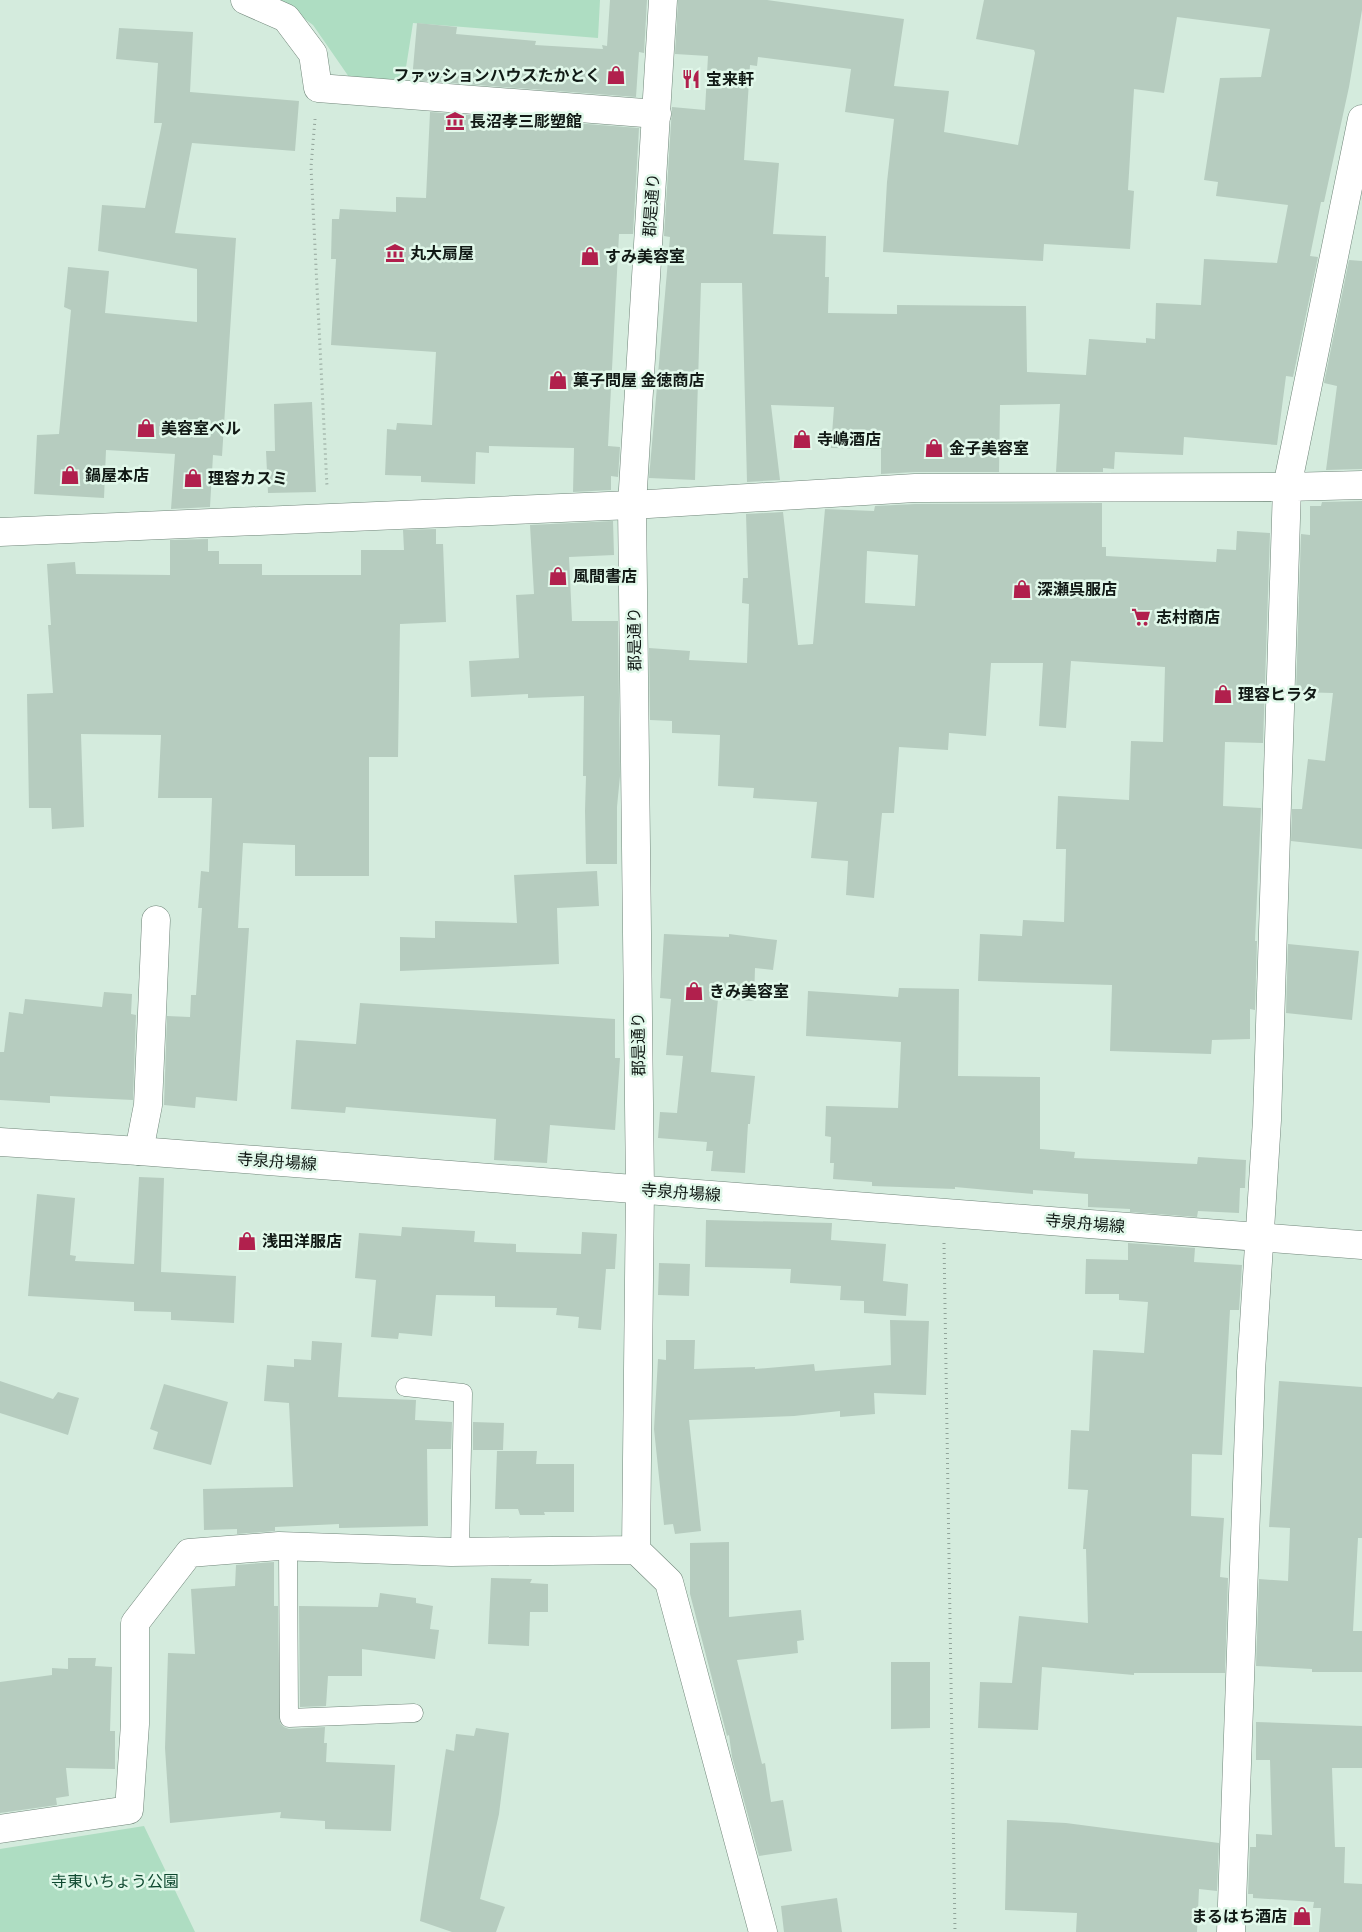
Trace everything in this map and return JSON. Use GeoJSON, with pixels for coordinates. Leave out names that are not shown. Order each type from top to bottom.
{"type":"FeatureCollection","features":[{"type":"Feature","properties":{"kind":"street"},"geometry":{"type":"LineString","coordinates":[[245,0],[286,18],[314,54],[318,88],[656,114]]}},
{"type":"Feature","properties":{"kind":"street","name":"郡是通り"},"geometry":{"type":"LineString","coordinates":[[636,1550],[640,1189],[632,505],[663,0]]}},
{"type":"Feature","properties":{"kind":"street"},"geometry":{"type":"LineString","coordinates":[[1230,1932],[1251,1371],[1258,1237],[1267,1120],[1287,487],[1362,119]]}},
{"type":"Feature","properties":{"kind":"street"},"geometry":{"type":"LineString","coordinates":[[0,532],[632,505],[916,488],[1362,485]]}},
{"type":"Feature","properties":{"kind":"street"},"geometry":{"type":"LineString","coordinates":[[139,1150],[148,1105],[156,920]]}},
{"type":"Feature","properties":{"kind":"street","name":"寺泉舟場線"},"geometry":{"type":"LineString","coordinates":[[0,1142],[139,1150],[1362,1245]]}},
{"type":"Feature","properties":{"kind":"street"},"geometry":{"type":"LineString","coordinates":[[0,1829],[129,1810],[135,1724],[135,1622],[189,1553],[288,1547],[460,1552],[636,1550],[669,1582],[763,1932]]}},
{"type":"Feature","properties":{"kind":"lane"},"geometry":{"type":"LineString","coordinates":[[405,1387],[463,1393],[460,1552]]}},
{"type":"Feature","properties":{"kind":"lane"},"geometry":{"type":"LineString","coordinates":[[288,1547],[289,1718],[414,1713]]}},
{"type":"Feature","properties":{"kind":"path"},"geometry":{"type":"LineString","coordinates":[[318,88],[311,167],[328,518]]}},
{"type":"Feature","properties":{"kind":"path"},"geometry":{"type":"LineString","coordinates":[[943,1212],[955,1932]]}},
{"type":"Feature","properties":{"kind":"green space"},"geometry":{"type":"Polygon","coordinates":[[[279,0],[600,0],[598,38],[413,23],[404,80],[349,77],[313,25],[279,0]]]}},
{"type":"Feature","properties":{"kind":"green space","name":"寺東いちょう公園"},"geometry":{"type":"Polygon","coordinates":[[[144,1826],[195,1932],[0,1932],[0,1849],[144,1826]]]}},
{"type":"Feature","properties":{"kind":"building"},"geometry":{"type":"Polygon","coordinates":[[[610,0],[647,0],[644,53],[639,52],[636,97],[412,80],[417,23],[457,27],[456,34],[536,41],[535,45],[603,49],[602,45],[607,46],[610,0]]]}},
{"type":"Feature","properties":{"kind":"building"},"geometry":{"type":"Polygon","coordinates":[[[678,0],[767,0],[904,19],[894,86],[949,91],[944,132],[1018,145],[1035,53],[1034,50],[976,39],[984,0],[1362,0],[1349,87],[1310,256],[1318,257],[1293,377],[1286,376],[1277,445],[1184,437],[1183,455],[1115,452],[1114,469],[1103,468],[1103,472],[1056,472],[1060,404],[1000,405],[999,472],[881,474],[881,449],[831,448],[834,407],[771,405],[780,480],[747,482],[742,283],[701,283],[695,480],[649,478],[670,237],[664,236],[672,107],[705,110],[708,56],[675,54],[678,0]],[[1177,17],[1164,93],[1134,89],[1128,190],[1134,191],[1130,249],[1044,244],[1043,261],[883,252],[887,182],[894,119],[845,112],[851,69],[758,57],[757,66],[750,65],[744,160],[779,163],[773,234],[826,236],[825,277],[829,277],[828,313],[897,314],[897,305],[1026,306],[1027,372],[1086,375],[1089,339],[1146,343],[1146,338],[1155,339],[1156,303],[1201,305],[1204,259],[1277,263],[1288,205],[1216,196],[1218,182],[1204,180],[1220,78],[1261,77],[1270,29],[1177,17]]]}},
{"type":"Feature","properties":{"kind":"building"},"geometry":{"type":"Polygon","coordinates":[[[119,28],[193,32],[190,92],[299,101],[295,151],[192,143],[175,233],[236,238],[222,456],[213,455],[210,507],[171,509],[175,454],[106,450],[104,498],[34,494],[37,435],[59,434],[71,310],[64,307],[68,267],[109,271],[105,313],[197,322],[197,269],[98,251],[102,205],[145,208],[162,123],[154,123],[158,63],[116,59],[119,28]]]}},
{"type":"Feature","properties":{"kind":"building"},"geometry":{"type":"Polygon","coordinates":[[[430,112],[639,128],[633,234],[619,234],[608,446],[620,447],[618,477],[611,476],[611,490],[573,492],[574,448],[489,446],[489,453],[476,452],[475,484],[421,482],[421,476],[385,475],[387,429],[396,430],[397,423],[432,425],[436,352],[331,345],[336,259],[331,259],[332,219],[339,219],[340,209],[396,212],[396,197],[426,198],[430,112]]]}},
{"type":"Feature","properties":{"kind":"building"},"geometry":{"type":"Polygon","coordinates":[[[1349,260],[1362,261],[1362,469],[1326,470],[1337,386],[1324,383],[1349,260]]]}},
{"type":"Feature","properties":{"kind":"building"},"geometry":{"type":"Polygon","coordinates":[[[312,402],[316,492],[268,493],[266,451],[275,451],[274,404],[312,402]]]}},
{"type":"Feature","properties":{"kind":"building"},"geometry":{"type":"Polygon","coordinates":[[[1362,501],[1362,849],[1291,841],[1292,809],[1302,809],[1308,759],[1325,761],[1333,693],[1296,692],[1301,534],[1310,535],[1310,506],[1321,506],[1322,502],[1362,501]]]}},
{"type":"Feature","properties":{"kind":"building"},"geometry":{"type":"Polygon","coordinates":[[[1102,503],[1102,547],[1106,547],[1106,556],[1216,562],[1217,549],[1236,550],[1237,531],[1270,533],[1263,743],[1225,742],[1223,806],[1261,808],[1255,941],[1257,941],[1255,1010],[1250,1009],[1250,1039],[1212,1040],[1211,1054],[1110,1051],[1112,985],[978,981],[980,934],[1022,936],[1023,920],[1064,922],[1066,849],[1056,849],[1058,796],[1129,800],[1131,741],[1163,742],[1165,667],[1071,661],[1066,728],[1039,726],[1043,663],[991,663],[986,736],[949,733],[948,750],[899,747],[894,813],[882,813],[874,898],[846,895],[848,861],[811,858],[817,802],[753,798],[754,788],[718,786],[720,735],[672,733],[672,721],[650,720],[649,648],[690,651],[689,660],[747,663],[749,604],[742,603],[743,578],[748,578],[746,514],[783,512],[798,645],[813,644],[825,509],[874,511],[875,506],[1102,503]],[[867,551],[865,603],[915,606],[918,555],[867,551]]]}},
{"type":"Feature","properties":{"kind":"building"},"geometry":{"type":"Polygon","coordinates":[[[613,521],[614,555],[569,557],[572,621],[618,621],[620,776],[617,807],[617,864],[586,864],[586,776],[583,776],[584,696],[528,698],[528,694],[471,697],[469,661],[519,658],[516,595],[534,594],[530,525],[613,521]]]}},
{"type":"Feature","properties":{"kind":"building"},"geometry":{"type":"Polygon","coordinates":[[[436,529],[436,544],[443,544],[446,622],[400,624],[398,757],[369,757],[369,876],[295,876],[295,845],[243,843],[238,928],[249,928],[237,1101],[196,1097],[195,1108],[164,1105],[167,1016],[190,1017],[191,995],[196,995],[202,908],[198,908],[201,871],[209,872],[212,798],[158,798],[161,735],[81,734],[84,827],[52,829],[51,808],[29,808],[27,694],[53,693],[48,625],[51,625],[47,564],[75,562],[76,574],[170,575],[170,540],[208,539],[208,551],[219,551],[219,564],[262,564],[262,575],[361,575],[361,550],[404,550],[403,530],[436,529]]]}},
{"type":"Feature","properties":{"kind":"building"},"geometry":{"type":"Polygon","coordinates":[[[597,871],[599,906],[557,908],[559,964],[400,971],[400,937],[435,938],[435,921],[517,923],[514,875],[597,871]]]}},
{"type":"Feature","properties":{"kind":"building"},"geometry":{"type":"Polygon","coordinates":[[[664,934],[729,937],[729,934],[777,940],[773,970],[755,968],[754,1001],[718,999],[711,1072],[755,1076],[750,1124],[748,1124],[745,1173],[711,1171],[713,1151],[706,1151],[707,1142],[658,1138],[660,1112],[677,1113],[683,1056],[666,1055],[671,999],[660,998],[664,934]]]}},
{"type":"Feature","properties":{"kind":"building"},"geometry":{"type":"Polygon","coordinates":[[[1288,944],[1359,951],[1352,1020],[1286,1013],[1288,944]]]}},
{"type":"Feature","properties":{"kind":"building"},"geometry":{"type":"Polygon","coordinates":[[[899,988],[959,989],[958,1076],[1040,1077],[1040,1149],[1075,1152],[1074,1158],[1197,1164],[1198,1157],[1246,1160],[1245,1188],[1240,1188],[1239,1213],[1198,1211],[1197,1217],[1130,1212],[1130,1209],[1088,1207],[1088,1194],[1033,1190],[1033,1194],[955,1187],[955,1189],[872,1186],[872,1182],[833,1179],[834,1163],[830,1163],[831,1137],[825,1136],[826,1106],[898,1108],[901,1042],[806,1036],[808,991],[898,997],[899,988]]]}},
{"type":"Feature","properties":{"kind":"building"},"geometry":{"type":"Polygon","coordinates":[[[104,992],[132,994],[131,1014],[136,1015],[133,1100],[50,1096],[50,1103],[0,1100],[0,1052],[4,1052],[9,1012],[23,1014],[25,999],[102,1007],[104,992]]]}},
{"type":"Feature","properties":{"kind":"building"},"geometry":{"type":"Polygon","coordinates":[[[360,1003],[615,1019],[615,1058],[620,1058],[615,1130],[550,1125],[547,1163],[494,1160],[496,1119],[346,1107],[345,1113],[291,1109],[296,1040],[356,1044],[360,1003]]]}},
{"type":"Feature","properties":{"kind":"building"},"geometry":{"type":"Polygon","coordinates":[[[139,1177],[164,1178],[161,1272],[236,1276],[234,1323],[171,1320],[171,1312],[134,1311],[134,1302],[28,1296],[37,1194],[75,1198],[70,1255],[76,1256],[75,1261],[134,1264],[139,1177]]]}},
{"type":"Feature","properties":{"kind":"building"},"geometry":{"type":"Polygon","coordinates":[[[706,1220],[832,1223],[831,1240],[886,1244],[883,1281],[908,1284],[906,1316],[864,1313],[864,1301],[840,1300],[841,1286],[790,1283],[791,1269],[705,1267],[706,1220]]]}},
{"type":"Feature","properties":{"kind":"building"},"geometry":{"type":"Polygon","coordinates":[[[402,1227],[475,1231],[474,1242],[516,1244],[516,1252],[581,1254],[582,1232],[617,1234],[615,1269],[606,1269],[601,1330],[578,1328],[579,1317],[556,1315],[557,1308],[495,1307],[495,1296],[436,1295],[432,1336],[399,1333],[398,1339],[371,1337],[376,1280],[355,1278],[359,1233],[401,1236],[402,1227]]]}},
{"type":"Feature","properties":{"kind":"building"},"geometry":{"type":"Polygon","coordinates":[[[1128,1243],[1195,1248],[1194,1262],[1242,1265],[1239,1310],[1230,1310],[1222,1455],[1192,1454],[1191,1516],[1224,1518],[1220,1577],[1228,1578],[1225,1673],[1134,1673],[1134,1675],[1042,1667],[1038,1730],[978,1728],[980,1682],[1012,1683],[1019,1616],[1088,1623],[1086,1549],[1083,1549],[1088,1490],[1068,1489],[1071,1430],[1089,1431],[1093,1350],[1144,1353],[1148,1302],[1119,1300],[1119,1294],[1085,1294],[1086,1259],[1128,1260],[1128,1243]]]}},
{"type":"Feature","properties":{"kind":"building"},"geometry":{"type":"Polygon","coordinates":[[[659,1263],[690,1264],[689,1296],[658,1295],[659,1263]]]}},
{"type":"Feature","properties":{"kind":"building"},"geometry":{"type":"Polygon","coordinates":[[[890,1320],[929,1321],[926,1395],[874,1393],[875,1414],[840,1417],[840,1411],[794,1416],[689,1420],[701,1531],[675,1534],[673,1524],[664,1525],[654,1429],[658,1359],[666,1360],[666,1340],[695,1340],[694,1369],[755,1367],[755,1369],[814,1364],[815,1371],[891,1365],[890,1320]]]}},
{"type":"Feature","properties":{"kind":"building"},"geometry":{"type":"Polygon","coordinates":[[[312,1341],[342,1343],[338,1397],[416,1400],[415,1420],[452,1422],[451,1449],[427,1449],[428,1526],[339,1528],[339,1524],[275,1527],[275,1531],[237,1534],[237,1529],[204,1530],[203,1489],[293,1487],[289,1403],[264,1401],[267,1365],[294,1367],[294,1359],[311,1360],[312,1341]]]}},
{"type":"Feature","properties":{"kind":"building"},"geometry":{"type":"Polygon","coordinates":[[[0,1381],[53,1399],[58,1392],[79,1398],[68,1435],[0,1413],[0,1381]]]}},
{"type":"Feature","properties":{"kind":"building"},"geometry":{"type":"Polygon","coordinates":[[[1279,1381],[1362,1387],[1362,1538],[1358,1538],[1353,1631],[1362,1631],[1362,1672],[1312,1672],[1312,1669],[1256,1666],[1259,1579],[1288,1581],[1290,1528],[1269,1527],[1279,1381]]]}},
{"type":"Feature","properties":{"kind":"building"},"geometry":{"type":"Polygon","coordinates":[[[164,1384],[228,1402],[211,1465],[153,1449],[158,1432],[150,1429],[164,1384]]]}},
{"type":"Feature","properties":{"kind":"building"},"geometry":{"type":"Polygon","coordinates":[[[473,1422],[504,1423],[503,1450],[473,1450],[473,1422]]]}},
{"type":"Feature","properties":{"kind":"building"},"geometry":{"type":"Polygon","coordinates":[[[497,1451],[537,1451],[536,1464],[574,1464],[574,1512],[544,1512],[545,1515],[520,1515],[518,1509],[495,1509],[497,1451]]]}},
{"type":"Feature","properties":{"kind":"building"},"geometry":{"type":"Polygon","coordinates":[[[729,1542],[729,1617],[801,1610],[804,1640],[797,1641],[798,1653],[737,1660],[762,1764],[765,1763],[771,1802],[783,1800],[792,1851],[759,1856],[732,1757],[729,1735],[727,1736],[690,1594],[690,1543],[729,1542]]]}},
{"type":"Feature","properties":{"kind":"building"},"geometry":{"type":"Polygon","coordinates":[[[274,1562],[274,1606],[278,1606],[280,1723],[289,1729],[325,1727],[324,1743],[327,1743],[326,1762],[395,1765],[391,1831],[325,1829],[325,1821],[280,1818],[281,1812],[170,1823],[165,1748],[168,1653],[195,1654],[191,1589],[235,1586],[236,1565],[274,1562]]]}},
{"type":"Feature","properties":{"kind":"building"},"geometry":{"type":"Polygon","coordinates":[[[491,1578],[532,1579],[530,1583],[548,1584],[548,1612],[530,1612],[529,1646],[488,1644],[491,1578]]]}},
{"type":"Feature","properties":{"kind":"building"},"geometry":{"type":"Polygon","coordinates":[[[380,1593],[416,1598],[416,1603],[433,1606],[430,1629],[439,1630],[435,1659],[362,1649],[362,1676],[328,1676],[326,1706],[300,1707],[299,1606],[378,1607],[380,1593]]]}},
{"type":"Feature","properties":{"kind":"building"},"geometry":{"type":"Polygon","coordinates":[[[68,1658],[96,1658],[95,1666],[112,1667],[110,1731],[115,1731],[115,1769],[66,1768],[69,1796],[56,1798],[57,1805],[0,1813],[0,1682],[52,1675],[52,1668],[68,1669],[68,1658]]]}},
{"type":"Feature","properties":{"kind":"building"},"geometry":{"type":"Polygon","coordinates":[[[891,1662],[930,1662],[930,1728],[891,1729],[891,1662]]]}},
{"type":"Feature","properties":{"kind":"building"},"geometry":{"type":"Polygon","coordinates":[[[1256,1722],[1362,1726],[1362,1768],[1332,1768],[1335,1847],[1345,1847],[1344,1883],[1362,1884],[1362,1932],[1319,1932],[1321,1908],[1313,1908],[1314,1902],[1253,1898],[1253,1894],[1248,1894],[1250,1847],[1256,1847],[1256,1834],[1272,1835],[1270,1760],[1256,1760],[1256,1722]]]}},
{"type":"Feature","properties":{"kind":"building"},"geometry":{"type":"Polygon","coordinates":[[[476,1728],[509,1733],[499,1814],[480,1899],[505,1907],[496,1932],[452,1932],[420,1921],[446,1749],[454,1751],[456,1734],[474,1736],[476,1728]]]}},
{"type":"Feature","properties":{"kind":"building"},"geometry":{"type":"Polygon","coordinates":[[[1007,1820],[1066,1823],[1219,1843],[1217,1891],[1199,1889],[1197,1932],[1076,1932],[1077,1913],[1005,1910],[1007,1820]]]}},
{"type":"Feature","properties":{"kind":"building"},"geometry":{"type":"Polygon","coordinates":[[[837,1898],[842,1932],[784,1932],[781,1906],[837,1898]]]}},
{"type":"Feature","properties":{"kind":"place","name":"ファッションハウスたかとく"},"geometry":{"type":"Point","coordinates":[616,75]}},
{"type":"Feature","properties":{"kind":"place","name":"宝来軒"},"geometry":{"type":"Point","coordinates":[691,79]}},
{"type":"Feature","properties":{"kind":"place","name":"長沼孝三彫塑館"},"geometry":{"type":"Point","coordinates":[455,121]}},
{"type":"Feature","properties":{"kind":"place","name":"丸大扇屋"},"geometry":{"type":"Point","coordinates":[395,253]}},
{"type":"Feature","properties":{"kind":"place","name":"すみ美容室"},"geometry":{"type":"Point","coordinates":[590,256]}},
{"type":"Feature","properties":{"kind":"place","name":"菓子問屋 金徳商店"},"geometry":{"type":"Point","coordinates":[558,380]}},
{"type":"Feature","properties":{"kind":"place","name":"美容室ベル"},"geometry":{"type":"Point","coordinates":[146,428]}},
{"type":"Feature","properties":{"kind":"place","name":"寺嶋酒店"},"geometry":{"type":"Point","coordinates":[802,439]}},
{"type":"Feature","properties":{"kind":"place","name":"金子美容室"},"geometry":{"type":"Point","coordinates":[934,448]}},
{"type":"Feature","properties":{"kind":"place","name":"鍋屋本店"},"geometry":{"type":"Point","coordinates":[70,475]}},
{"type":"Feature","properties":{"kind":"place","name":"理容カスミ"},"geometry":{"type":"Point","coordinates":[193,478]}},
{"type":"Feature","properties":{"kind":"place","name":"風間書店"},"geometry":{"type":"Point","coordinates":[558,576]}},
{"type":"Feature","properties":{"kind":"place","name":"深瀬呉服店"},"geometry":{"type":"Point","coordinates":[1022,589]}},
{"type":"Feature","properties":{"kind":"place","name":"志村商店"},"geometry":{"type":"Point","coordinates":[1141,617]}},
{"type":"Feature","properties":{"kind":"place","name":"理容ヒラタ"},"geometry":{"type":"Point","coordinates":[1223,694]}},
{"type":"Feature","properties":{"kind":"place","name":"きみ美容室"},"geometry":{"type":"Point","coordinates":[694,991]}},
{"type":"Feature","properties":{"kind":"place","name":"浅田洋服店"},"geometry":{"type":"Point","coordinates":[247,1241]}},
{"type":"Feature","properties":{"kind":"place","name":"まるはち酒店"},"geometry":{"type":"Point","coordinates":[1302,1916]}}]}
